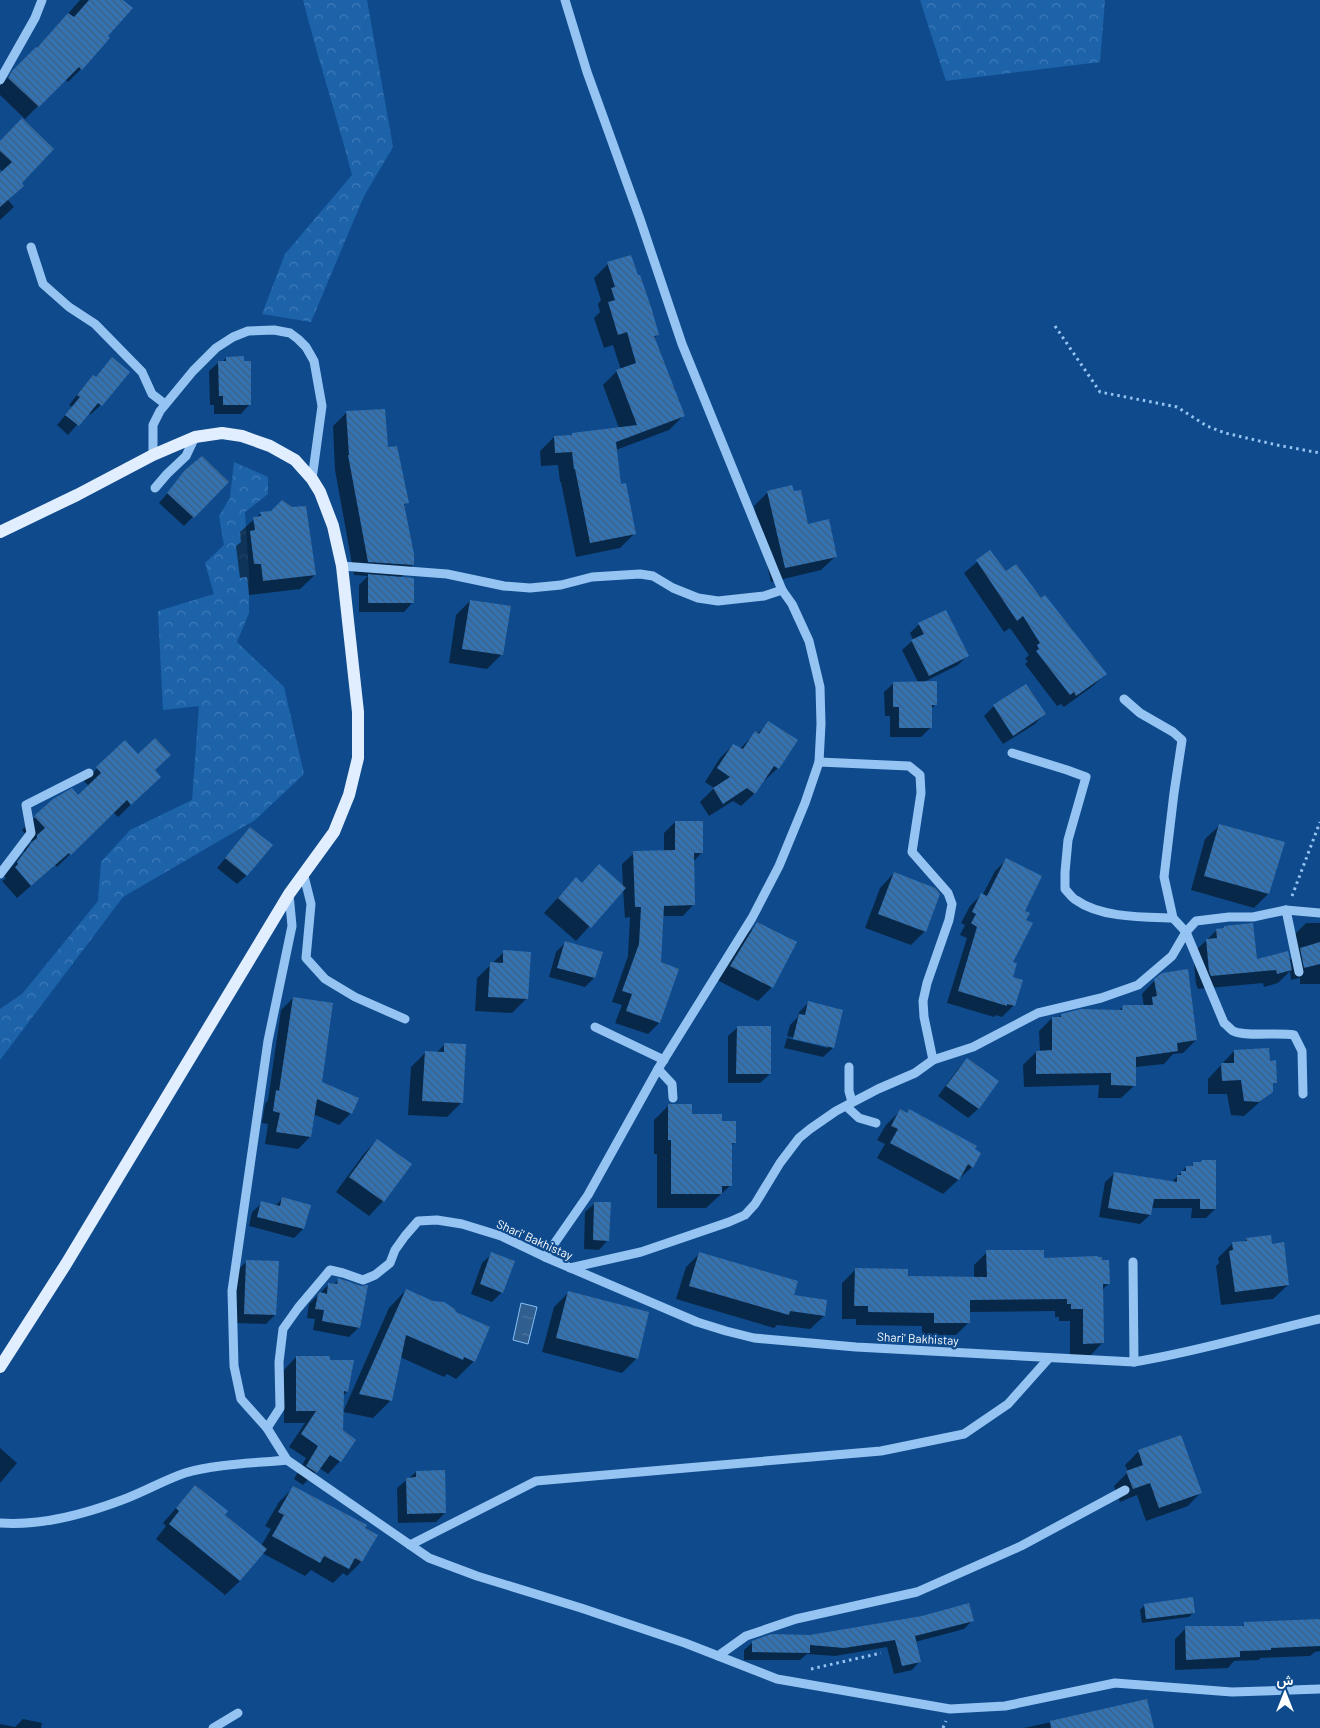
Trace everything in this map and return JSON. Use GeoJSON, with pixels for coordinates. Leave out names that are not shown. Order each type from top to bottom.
{"type":"FeatureCollection","features":[{"type":"Feature","properties":{"kind":"main road"},"geometry":{"type":"LineString","coordinates":[[0,532],[77,495],[153,455],[196,437],[222,433],[242,436],[270,446],[294,460],[312,479],[320,492],[333,526],[342,566],[358,712],[358,758],[350,795],[334,832],[304,876],[289,894],[66,1264],[0,1367]]}},
{"type":"Feature","properties":{"kind":"street"},"geometry":{"type":"LineString","coordinates":[[0,80],[35,18],[42,0]]}},
{"type":"Feature","properties":{"kind":"street"},"geometry":{"type":"LineString","coordinates":[[545,1258],[588,1195],[658,1070],[752,918],[779,866],[805,803],[819,762],[821,705],[816,667],[802,624],[792,604],[782,590],[682,344],[640,219],[587,72],[565,0]]}},
{"type":"Feature","properties":{"kind":"street"},"geometry":{"type":"LineString","coordinates":[[32,247],[43,284],[69,307],[95,324],[142,372],[152,394],[165,404]]}},
{"type":"Feature","properties":{"kind":"street"},"geometry":{"type":"LineString","coordinates":[[153,455],[153,425],[165,404],[210,354],[233,337],[248,331],[274,330],[290,333],[306,347],[314,361],[322,406],[312,479]]}},
{"type":"Feature","properties":{"kind":"street"},"geometry":{"type":"LineString","coordinates":[[155,488],[186,456],[196,437]]}},
{"type":"Feature","properties":{"kind":"street"},"geometry":{"type":"LineString","coordinates":[[342,566],[447,574],[504,586],[530,588],[560,585],[592,577],[640,574],[653,576],[673,588],[698,598],[718,601],[764,596],[782,590]]}},
{"type":"Feature","properties":{"kind":"street"},"geometry":{"type":"LineString","coordinates":[[1124,699],[1140,713],[1173,732],[1182,740],[1164,877],[1173,918],[1186,932],[1224,1023],[1233,1031],[1240,1033],[1284,1033],[1294,1035],[1302,1051],[1303,1094]]}},
{"type":"Feature","properties":{"kind":"street"},"geometry":{"type":"LineString","coordinates":[[1012,753],[1086,778],[1068,840],[1065,872],[1065,889],[1075,900],[1099,911],[1173,918]]}},
{"type":"Feature","properties":{"kind":"street"},"geometry":{"type":"LineString","coordinates":[[819,762],[909,766],[920,775],[921,793],[912,852],[948,893],[952,904],[949,920],[927,983],[923,1001],[924,1017],[934,1060]]}},
{"type":"Feature","properties":{"kind":"street"},"geometry":{"type":"LineString","coordinates":[[0,874],[32,833],[26,806],[89,773]]}},
{"type":"Feature","properties":{"kind":"street"},"geometry":{"type":"LineString","coordinates":[[304,876],[311,904],[306,958],[325,980],[355,997],[405,1019]]}},
{"type":"Feature","properties":{"kind":"street"},"geometry":{"type":"LineString","coordinates":[[289,894],[292,926],[268,1041],[232,1292],[234,1366],[241,1399],[267,1428],[287,1460],[429,1558],[456,1569],[598,1614],[777,1679],[950,1709],[1004,1706],[1115,1683],[1232,1692],[1320,1689]]}},
{"type":"Feature","properties":{"kind":"street"},"geometry":{"type":"LineString","coordinates":[[570,1268],[641,1252],[745,1215],[755,1204],[780,1163],[799,1138],[810,1129],[849,1104],[915,1073],[934,1060],[973,1047],[1038,1013],[1101,998],[1138,986],[1172,956],[1186,932],[1196,921],[1229,917],[1253,917],[1286,910],[1320,913]]}},
{"type":"Feature","properties":{"kind":"street"},"geometry":{"type":"LineString","coordinates":[[1286,910],[1300,972]]}},
{"type":"Feature","properties":{"kind":"street"},"geometry":{"type":"LineString","coordinates":[[595,1027],[664,1060]]}},
{"type":"Feature","properties":{"kind":"street"},"geometry":{"type":"LineString","coordinates":[[849,1067],[849,1104],[859,1118],[876,1123]]}},
{"type":"Feature","properties":{"kind":"street"},"geometry":{"type":"LineString","coordinates":[[658,1070],[672,1084],[673,1098]]}},
{"type":"Feature","properties":{"kind":"street","name":"Shari' Bakhistay"},"geometry":{"type":"LineString","coordinates":[[267,1428],[280,1408],[279,1362],[283,1329],[298,1308],[330,1270],[343,1272],[363,1280],[376,1275],[390,1263],[400,1243],[418,1221],[437,1220],[462,1224],[501,1236],[545,1258],[697,1322],[754,1338],[856,1347],[1134,1362],[1172,1356],[1273,1329],[1320,1319]]}},
{"type":"Feature","properties":{"kind":"street"},"geometry":{"type":"LineString","coordinates":[[1132,1262],[1134,1362]]}},
{"type":"Feature","properties":{"kind":"street"},"geometry":{"type":"LineString","coordinates":[[410,1545],[536,1480],[881,1451],[964,1434],[1008,1404],[1049,1358]]}},
{"type":"Feature","properties":{"kind":"street"},"geometry":{"type":"LineString","coordinates":[[0,1523],[66,1517],[123,1500],[186,1473],[212,1468],[287,1460]]}},
{"type":"Feature","properties":{"kind":"street"},"geometry":{"type":"LineString","coordinates":[[718,1656],[746,1636],[796,1619],[917,1592],[1021,1546],[1125,1490]]}},
{"type":"Feature","properties":{"kind":"street"},"geometry":{"type":"LineString","coordinates":[[214,1728],[238,1713]]}},
{"type":"Feature","properties":{"kind":"path"},"geometry":{"type":"LineString","coordinates":[[1055,326],[1100,392],[1177,407],[1207,426],[1225,433],[1320,453]]}},
{"type":"Feature","properties":{"kind":"path"},"geometry":{"type":"LineString","coordinates":[[1286,910],[1320,822]]}},
{"type":"Feature","properties":{"kind":"path"},"geometry":{"type":"LineString","coordinates":[[807,1669],[881,1654]]}},
{"type":"Feature","properties":{"kind":"green space"},"geometry":{"type":"Polygon","coordinates":[[[303,0],[367,0],[393,147],[364,196],[311,322],[262,314],[285,254],[352,175],[303,0]]]}},
{"type":"Feature","properties":{"kind":"green space"},"geometry":{"type":"Polygon","coordinates":[[[920,0],[1105,0],[1100,62],[946,81],[920,0]]]}},
{"type":"Feature","properties":{"kind":"green space"},"geometry":{"type":"Polygon","coordinates":[[[234,462],[268,477],[268,494],[245,512],[249,573],[249,613],[237,642],[284,687],[304,774],[255,820],[123,897],[0,1060],[0,1009],[22,994],[98,901],[101,862],[130,830],[192,800],[199,706],[163,710],[158,611],[214,594],[205,563],[224,545],[219,516],[230,498],[234,462]]]}},
{"type":"Feature","properties":{"kind":"water"},"geometry":{"type":"Polygon","coordinates":[[[521,1303],[537,1307],[528,1344],[513,1340],[521,1303]]]}},
{"type":"Feature","properties":{"kind":"building"},"geometry":{"type":"Polygon","coordinates":[[[89,0],[123,0],[133,8],[108,36],[110,38],[82,70],[79,67],[39,107],[8,78],[12,71],[37,48],[68,13],[74,17],[89,0]]]}},
{"type":"Feature","properties":{"kind":"building"},"geometry":{"type":"Polygon","coordinates":[[[22,118],[54,149],[22,183],[24,186],[0,207],[0,173],[12,162],[0,151],[0,141],[22,118]]]}},
{"type":"Feature","properties":{"kind":"building"},"geometry":{"type":"Polygon","coordinates":[[[631,255],[652,310],[659,335],[654,336],[685,416],[616,442],[621,484],[626,483],[636,534],[590,543],[572,452],[555,453],[554,436],[637,425],[616,370],[636,363],[627,332],[618,335],[608,302],[615,300],[611,288],[615,287],[607,262],[631,255]]]}},
{"type":"Feature","properties":{"kind":"building"},"geometry":{"type":"Polygon","coordinates":[[[244,356],[244,361],[251,361],[251,405],[223,405],[223,396],[219,396],[218,361],[226,361],[226,357],[244,356]]]}},
{"type":"Feature","properties":{"kind":"building"},"geometry":{"type":"Polygon","coordinates":[[[112,357],[130,372],[102,406],[98,403],[79,426],[65,415],[80,397],[77,395],[93,375],[96,377],[112,357]]]}},
{"type":"Feature","properties":{"kind":"building"},"geometry":{"type":"Polygon","coordinates":[[[385,409],[388,447],[397,446],[409,503],[404,504],[414,554],[414,565],[368,562],[348,455],[346,411],[385,409]]]}},
{"type":"Feature","properties":{"kind":"building"},"geometry":{"type":"Polygon","coordinates":[[[202,456],[229,482],[194,518],[167,493],[185,470],[202,456]]]}},
{"type":"Feature","properties":{"kind":"building"},"geometry":{"type":"Polygon","coordinates":[[[792,485],[794,491],[801,490],[808,524],[829,519],[837,557],[785,568],[767,491],[792,485]]]}},
{"type":"Feature","properties":{"kind":"building"},"geometry":{"type":"Polygon","coordinates":[[[282,500],[292,507],[306,506],[316,575],[263,581],[261,564],[254,564],[250,531],[255,530],[253,517],[261,516],[260,512],[271,511],[282,500]]]}},
{"type":"Feature","properties":{"kind":"building"},"geometry":{"type":"Polygon","coordinates":[[[990,550],[1006,571],[1016,564],[1041,598],[1045,595],[1107,674],[1076,696],[1074,692],[1070,695],[1036,651],[1039,649],[1037,645],[1040,643],[1023,616],[1017,621],[976,560],[990,550]]]}},
{"type":"Feature","properties":{"kind":"building"},"geometry":{"type":"Polygon","coordinates":[[[368,574],[414,578],[414,603],[368,603],[368,574]]]}},
{"type":"Feature","properties":{"kind":"building"},"geometry":{"type":"Polygon","coordinates":[[[470,600],[511,606],[503,655],[462,649],[470,600]]]}},
{"type":"Feature","properties":{"kind":"building"},"geometry":{"type":"Polygon","coordinates":[[[946,610],[969,656],[929,676],[911,640],[924,634],[918,623],[946,610]]]}},
{"type":"Feature","properties":{"kind":"building"},"geometry":{"type":"Polygon","coordinates":[[[937,681],[937,705],[932,705],[932,728],[899,728],[899,707],[893,707],[893,682],[937,681]]]}},
{"type":"Feature","properties":{"kind":"building"},"geometry":{"type":"Polygon","coordinates":[[[1026,684],[1046,714],[1013,736],[993,705],[1026,684]]]}},
{"type":"Feature","properties":{"kind":"building"},"geometry":{"type":"Polygon","coordinates":[[[768,721],[798,740],[779,769],[774,766],[755,794],[747,788],[723,804],[713,788],[730,777],[717,768],[733,744],[743,749],[755,731],[759,734],[768,721]]]}},
{"type":"Feature","properties":{"kind":"building"},"geometry":{"type":"Polygon","coordinates":[[[155,738],[171,755],[155,770],[161,777],[131,805],[127,800],[71,855],[69,853],[31,886],[15,867],[32,842],[37,838],[37,835],[45,828],[34,816],[53,799],[72,788],[78,795],[101,773],[96,767],[125,740],[138,754],[155,738]]]}},
{"type":"Feature","properties":{"kind":"building"},"geometry":{"type":"Polygon","coordinates":[[[675,821],[703,821],[703,853],[694,853],[695,905],[664,906],[661,962],[679,969],[660,1023],[626,1011],[632,994],[622,991],[639,944],[641,907],[635,907],[633,851],[675,850],[675,821]]]}},
{"type":"Feature","properties":{"kind":"building"},"geometry":{"type":"Polygon","coordinates":[[[1219,824],[1285,842],[1269,894],[1204,876],[1219,824]]]}},
{"type":"Feature","properties":{"kind":"building"},"geometry":{"type":"Polygon","coordinates":[[[250,827],[273,845],[247,876],[225,858],[250,827]]]}},
{"type":"Feature","properties":{"kind":"building"},"geometry":{"type":"Polygon","coordinates":[[[1006,858],[1042,876],[1025,911],[1030,913],[1026,920],[1033,923],[1013,962],[1017,963],[1013,977],[1023,980],[1015,1006],[1007,1004],[1007,1006],[958,991],[977,927],[971,923],[976,914],[972,912],[981,893],[987,896],[1006,858]]]}},
{"type":"Feature","properties":{"kind":"building"},"geometry":{"type":"Polygon","coordinates":[[[599,864],[626,888],[591,928],[558,898],[576,877],[582,883],[599,864]]]}},
{"type":"Feature","properties":{"kind":"building"},"geometry":{"type":"Polygon","coordinates":[[[894,872],[935,888],[940,894],[926,932],[878,914],[894,872]]]}},
{"type":"Feature","properties":{"kind":"building"},"geometry":{"type":"Polygon","coordinates":[[[757,922],[797,942],[773,988],[730,966],[757,922]]]}},
{"type":"Feature","properties":{"kind":"building"},"geometry":{"type":"Polygon","coordinates":[[[1253,923],[1257,959],[1288,951],[1292,970],[1277,974],[1276,970],[1211,976],[1206,939],[1217,938],[1216,929],[1224,928],[1224,926],[1253,923]]]}},
{"type":"Feature","properties":{"kind":"building"},"geometry":{"type":"Polygon","coordinates":[[[565,941],[603,952],[595,978],[557,968],[565,941]]]}},
{"type":"Feature","properties":{"kind":"building"},"geometry":{"type":"Polygon","coordinates":[[[1320,942],[1320,964],[1304,968],[1300,948],[1320,942]]]}},
{"type":"Feature","properties":{"kind":"building"},"geometry":{"type":"Polygon","coordinates":[[[503,950],[531,952],[528,999],[488,997],[490,962],[503,963],[503,950]]]}},
{"type":"Feature","properties":{"kind":"building"},"geometry":{"type":"Polygon","coordinates":[[[1188,969],[1197,1040],[1177,1043],[1178,1051],[1136,1057],[1136,1086],[1111,1085],[1111,1073],[1036,1074],[1036,1051],[1052,1050],[1052,1017],[1061,1017],[1061,1014],[1081,1009],[1122,1010],[1123,1005],[1153,1005],[1152,997],[1157,996],[1154,979],[1162,973],[1188,969]]]}},
{"type":"Feature","properties":{"kind":"building"},"geometry":{"type":"Polygon","coordinates":[[[293,997],[333,1003],[322,1082],[359,1098],[352,1114],[317,1099],[311,1137],[276,1132],[280,1113],[273,1111],[276,1090],[279,1091],[293,997]]]}},
{"type":"Feature","properties":{"kind":"building"},"geometry":{"type":"Polygon","coordinates":[[[808,1001],[843,1010],[834,1048],[793,1039],[799,1014],[805,1015],[808,1001]]]}},
{"type":"Feature","properties":{"kind":"building"},"geometry":{"type":"Polygon","coordinates":[[[737,1026],[771,1026],[771,1074],[736,1074],[737,1026]]]}},
{"type":"Feature","properties":{"kind":"building"},"geometry":{"type":"Polygon","coordinates":[[[444,1043],[466,1044],[463,1103],[422,1101],[425,1051],[444,1052],[444,1043]]]}},
{"type":"Feature","properties":{"kind":"building"},"geometry":{"type":"Polygon","coordinates":[[[1269,1048],[1270,1061],[1276,1060],[1277,1083],[1273,1083],[1273,1092],[1259,1102],[1244,1101],[1241,1080],[1222,1081],[1221,1063],[1234,1063],[1234,1050],[1269,1048]]]}},
{"type":"Feature","properties":{"kind":"building"},"geometry":{"type":"Polygon","coordinates":[[[967,1058],[999,1081],[979,1109],[946,1086],[967,1058]]]}},
{"type":"Feature","properties":{"kind":"building"},"geometry":{"type":"Polygon","coordinates":[[[668,1104],[692,1104],[692,1114],[722,1114],[722,1121],[736,1121],[736,1143],[732,1143],[732,1186],[722,1186],[722,1194],[671,1194],[671,1140],[668,1140],[668,1104]]]}},
{"type":"Feature","properties":{"kind":"building"},"geometry":{"type":"Polygon","coordinates":[[[900,1109],[907,1113],[909,1109],[977,1146],[975,1149],[981,1153],[973,1168],[968,1164],[959,1180],[890,1143],[898,1129],[891,1126],[900,1109]]]}},
{"type":"Feature","properties":{"kind":"building"},"geometry":{"type":"Polygon","coordinates":[[[377,1139],[412,1164],[384,1202],[349,1177],[377,1139]]]}},
{"type":"Feature","properties":{"kind":"building"},"geometry":{"type":"Polygon","coordinates":[[[1202,1160],[1216,1160],[1216,1209],[1200,1209],[1200,1199],[1154,1199],[1151,1215],[1108,1208],[1114,1172],[1177,1182],[1177,1175],[1181,1175],[1181,1171],[1186,1171],[1186,1166],[1193,1166],[1193,1162],[1201,1162],[1202,1160]]]}},
{"type":"Feature","properties":{"kind":"building"},"geometry":{"type":"Polygon","coordinates":[[[282,1197],[311,1205],[304,1229],[257,1217],[261,1201],[280,1206],[282,1197]]]}},
{"type":"Feature","properties":{"kind":"building"},"geometry":{"type":"Polygon","coordinates":[[[594,1202],[611,1202],[609,1241],[593,1240],[594,1202]]]}},
{"type":"Feature","properties":{"kind":"building"},"geometry":{"type":"Polygon","coordinates":[[[1271,1235],[1272,1244],[1284,1242],[1289,1285],[1235,1292],[1229,1251],[1233,1250],[1232,1242],[1247,1241],[1246,1238],[1271,1235]]]}},
{"type":"Feature","properties":{"kind":"building"},"geometry":{"type":"Polygon","coordinates":[[[986,1250],[1044,1250],[1044,1258],[1098,1256],[1102,1257],[1102,1260],[1109,1260],[1110,1284],[1103,1284],[1104,1343],[1083,1344],[1083,1309],[1071,1309],[1071,1304],[1067,1304],[1067,1299],[970,1300],[970,1323],[934,1323],[934,1313],[868,1312],[868,1306],[854,1306],[855,1268],[908,1269],[908,1276],[987,1277],[986,1250]]]}},
{"type":"Feature","properties":{"kind":"building"},"geometry":{"type":"Polygon","coordinates":[[[491,1252],[515,1261],[503,1293],[480,1284],[491,1252]]]}},
{"type":"Feature","properties":{"kind":"building"},"geometry":{"type":"Polygon","coordinates":[[[699,1252],[798,1281],[794,1295],[827,1300],[825,1316],[790,1311],[789,1315],[689,1286],[699,1252]]]}},
{"type":"Feature","properties":{"kind":"building"},"geometry":{"type":"Polygon","coordinates":[[[246,1260],[279,1261],[276,1315],[244,1314],[246,1260]]]}},
{"type":"Feature","properties":{"kind":"building"},"geometry":{"type":"Polygon","coordinates":[[[338,1278],[361,1286],[368,1285],[360,1328],[322,1321],[324,1310],[315,1309],[318,1294],[320,1292],[327,1294],[328,1283],[337,1284],[338,1278]]]}},
{"type":"Feature","properties":{"kind":"building"},"geometry":{"type":"Polygon","coordinates":[[[406,1289],[433,1301],[444,1302],[455,1309],[456,1312],[490,1327],[475,1362],[464,1357],[463,1360],[406,1335],[392,1401],[359,1394],[406,1289]]]}},
{"type":"Feature","properties":{"kind":"building"},"geometry":{"type":"Polygon","coordinates":[[[568,1291],[649,1312],[638,1359],[556,1338],[568,1291]]]}},
{"type":"Feature","properties":{"kind":"building"},"geometry":{"type":"Polygon","coordinates":[[[296,1356],[330,1356],[330,1360],[354,1360],[348,1392],[344,1391],[343,1430],[356,1440],[341,1462],[330,1455],[317,1473],[306,1466],[318,1446],[301,1434],[316,1411],[296,1411],[296,1356]]]}},
{"type":"Feature","properties":{"kind":"building"},"geometry":{"type":"Polygon","coordinates":[[[1181,1435],[1202,1493],[1159,1508],[1150,1483],[1133,1489],[1126,1471],[1143,1465],[1138,1450],[1181,1435]]]}},
{"type":"Feature","properties":{"kind":"building"},"geometry":{"type":"Polygon","coordinates":[[[445,1470],[446,1513],[407,1514],[406,1478],[416,1477],[416,1471],[445,1470]]]}},
{"type":"Feature","properties":{"kind":"building"},"geometry":{"type":"Polygon","coordinates":[[[195,1485],[228,1511],[225,1515],[267,1549],[240,1581],[169,1524],[179,1511],[176,1508],[195,1485]]]}},
{"type":"Feature","properties":{"kind":"building"},"geometry":{"type":"Polygon","coordinates":[[[293,1486],[367,1525],[365,1528],[378,1535],[362,1562],[355,1558],[349,1569],[324,1556],[320,1563],[272,1536],[284,1515],[278,1512],[293,1486]]]}},
{"type":"Feature","properties":{"kind":"building"},"geometry":{"type":"Polygon","coordinates":[[[1193,1597],[1195,1613],[1146,1619],[1144,1604],[1193,1597]]]}},
{"type":"Feature","properties":{"kind":"building"},"geometry":{"type":"Polygon","coordinates":[[[969,1603],[974,1621],[915,1636],[921,1662],[902,1666],[895,1640],[844,1648],[810,1645],[810,1653],[752,1652],[752,1641],[771,1634],[810,1635],[922,1616],[969,1603]]]}},
{"type":"Feature","properties":{"kind":"building"},"geometry":{"type":"Polygon","coordinates":[[[1320,1619],[1320,1646],[1240,1651],[1240,1657],[1186,1660],[1185,1626],[1244,1626],[1244,1622],[1320,1619]]]}},
{"type":"Feature","properties":{"kind":"building"},"geometry":{"type":"Polygon","coordinates":[[[1147,1699],[1154,1728],[1051,1728],[1050,1721],[1147,1699]]]}}]}
